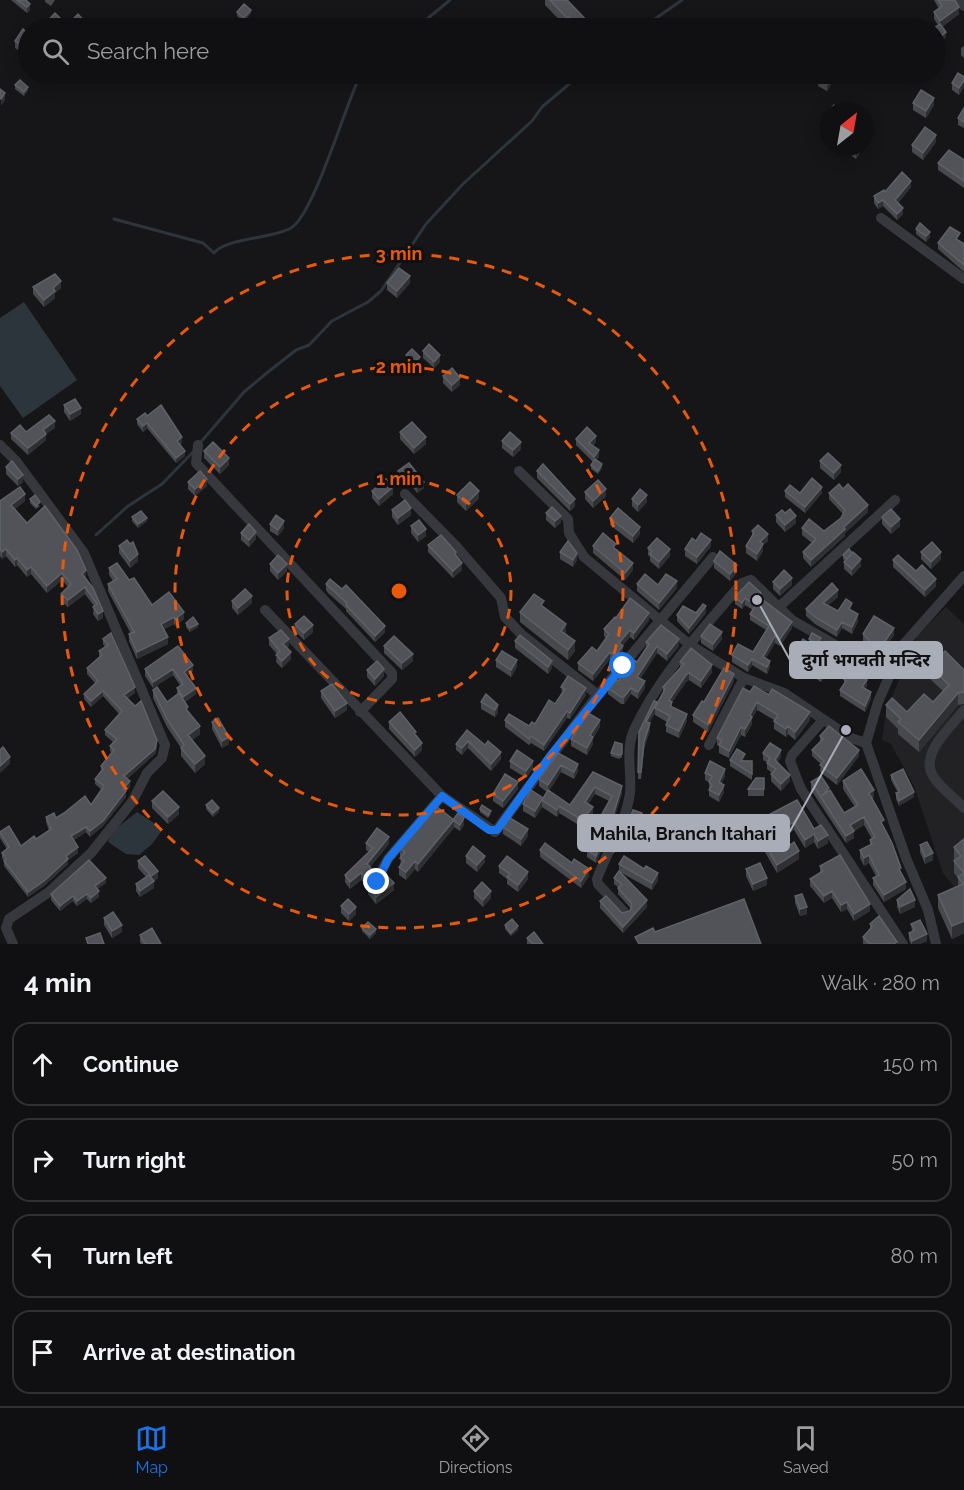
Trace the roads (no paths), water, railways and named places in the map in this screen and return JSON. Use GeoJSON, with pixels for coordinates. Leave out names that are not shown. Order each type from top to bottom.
{"type":"FeatureCollection","features":[{"type":"Feature","properties":{"kind":"street"},"geometry":{"type":"LineString","coordinates":[[958,0],[964,6]]}},
{"type":"Feature","properties":{"kind":"street"},"geometry":{"type":"LineString","coordinates":[[881,218],[964,279]]}},
{"type":"Feature","properties":{"kind":"street"},"geometry":{"type":"LineString","coordinates":[[0,445],[16,461],[84,553],[165,746],[162,758],[147,773],[132,802],[91,853],[49,892],[9,919],[6,928],[13,944]]}},
{"type":"Feature","properties":{"kind":"street"},"geometry":{"type":"LineString","coordinates":[[198,445],[196,463],[392,673],[392,679],[360,712]]}},
{"type":"Feature","properties":{"kind":"street"},"geometry":{"type":"LineString","coordinates":[[519,471],[568,519],[569,533],[584,557],[690,645],[744,678],[783,693],[851,738],[866,743]]}},
{"type":"Feature","properties":{"kind":"street"},"geometry":{"type":"LineString","coordinates":[[405,494],[456,546],[501,598],[505,617],[521,634],[598,695]]}},
{"type":"Feature","properties":{"kind":"street"},"geometry":{"type":"LineString","coordinates":[[779,607],[895,500]]}},
{"type":"Feature","properties":{"kind":"street"},"geometry":{"type":"LineString","coordinates":[[265,610],[442,796],[489,830],[497,830],[550,756],[598,695],[713,557]]}},
{"type":"Feature","properties":{"kind":"street"},"geometry":{"type":"LineString","coordinates":[[936,944],[928,910],[906,858],[866,743],[903,645],[964,576]]}},
{"type":"Feature","properties":{"kind":"street"},"geometry":{"type":"LineString","coordinates":[[625,913],[598,884],[597,879],[607,860],[630,795],[630,742],[633,731],[663,676],[745,580],[751,580],[792,620],[890,676]]}},
{"type":"Feature","properties":{"kind":"street"},"geometry":{"type":"LineString","coordinates":[[709,745],[744,678]]}},
{"type":"Feature","properties":{"kind":"street"},"geometry":{"type":"LineString","coordinates":[[964,710],[934,749],[930,763],[933,776],[964,808]]}},
{"type":"Feature","properties":{"kind":"street"},"geometry":{"type":"LineString","coordinates":[[823,720],[792,755],[791,767],[801,789],[903,944]]}},
{"type":"Feature","properties":{"kind":"street"},"geometry":{"type":"LineString","coordinates":[[375,884],[388,859],[442,796]]}},
{"type":"Feature","properties":{"kind":"waterway"},"geometry":{"type":"LineString","coordinates":[[428,18],[450,0]]}},
{"type":"Feature","properties":{"kind":"waterway"},"geometry":{"type":"LineString","coordinates":[[656,18],[682,0]]}},
{"type":"Feature","properties":{"kind":"waterway"},"geometry":{"type":"LineString","coordinates":[[114,219],[203,243],[214,253],[228,244],[291,228],[300,219],[310,202],[357,84]]}},
{"type":"Feature","properties":{"kind":"waterway"},"geometry":{"type":"LineString","coordinates":[[200,443],[244,392],[296,350],[309,345],[332,321],[368,302],[381,291],[426,224],[463,184],[532,121],[542,107],[569,84]]}},
{"type":"Feature","properties":{"kind":"waterway"},"geometry":{"type":"LineString","coordinates":[[96,535],[128,506],[162,484],[194,451]]}},
{"type":"Feature","properties":{"kind":"place","name":"दुर्गा भगवती मन्दिर"},"geometry":{"type":"Point","coordinates":[757,600]}},
{"type":"Feature","properties":{"kind":"place","name":"Mahila, Branch Itahari"},"geometry":{"type":"Point","coordinates":[846,730]}}]}
